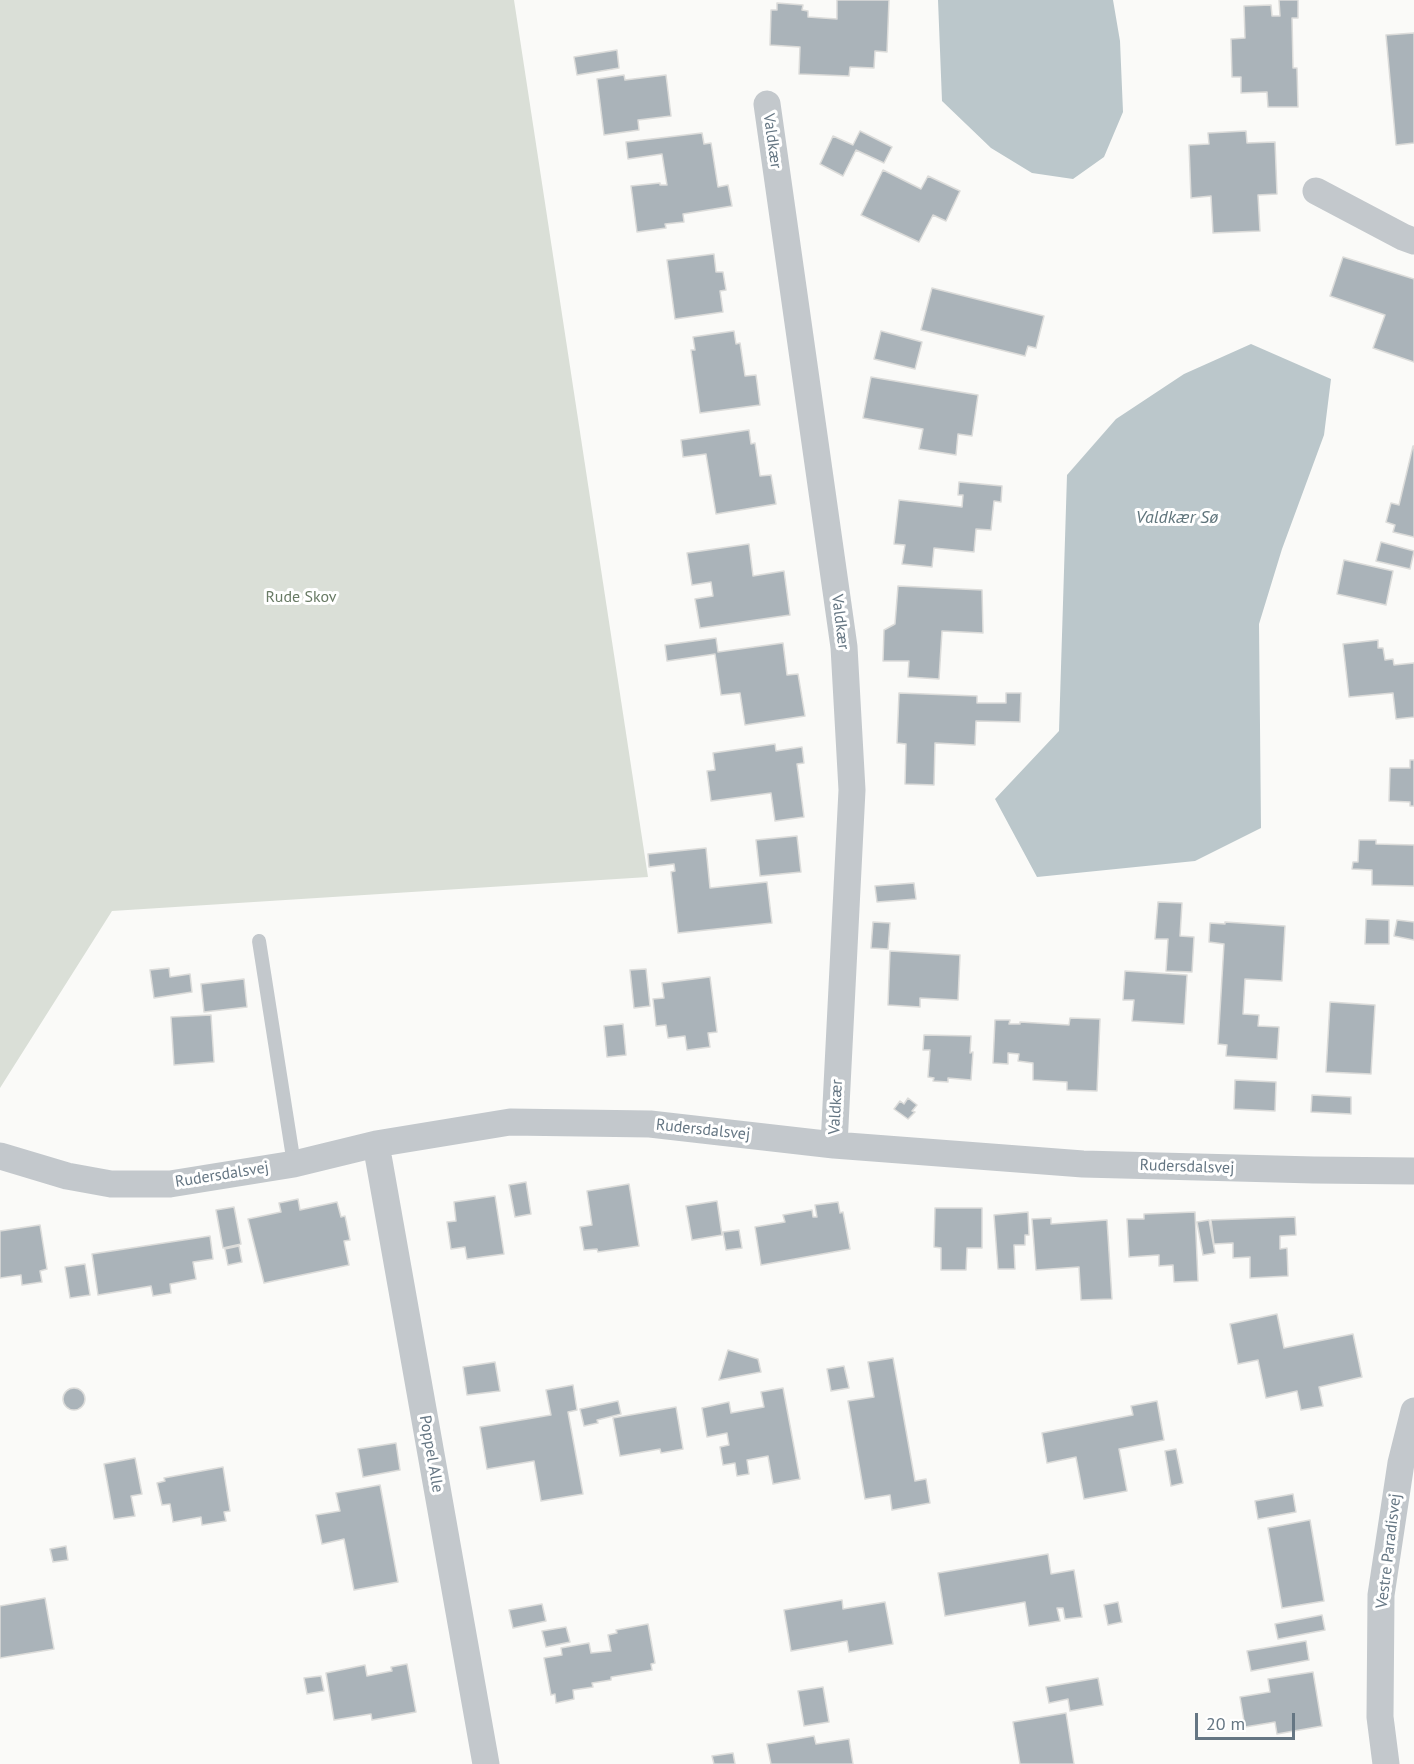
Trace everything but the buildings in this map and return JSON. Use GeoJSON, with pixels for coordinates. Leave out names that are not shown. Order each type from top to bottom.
{"type":"FeatureCollection","features":[{"type":"Feature","properties":{"kind":"street","name":"Valdkær"},"geometry":{"type":"LineString","coordinates":[[767,104],[844,647],[852,790],[834,1144]]}},
{"type":"Feature","properties":{"kind":"street"},"geometry":{"type":"LineString","coordinates":[[1316,191],[1402,237],[1414,240]]}},
{"type":"Feature","properties":{"kind":"street","name":"Rudersdalsvej"},"geometry":{"type":"LineString","coordinates":[[0,1155],[67,1176],[111,1184],[170,1184],[294,1164],[376,1144],[510,1122],[650,1124],[834,1144],[1083,1164],[1414,1171]]}},
{"type":"Feature","properties":{"kind":"street","name":"Poppel Alle"},"geometry":{"type":"LineString","coordinates":[[376,1144],[486,1764]]}},
{"type":"Feature","properties":{"kind":"street","name":"Vestre Paradisvej"},"geometry":{"type":"LineString","coordinates":[[1386,1764],[1380,1718],[1381,1595],[1401,1463],[1414,1411]]}},
{"type":"Feature","properties":{"kind":"lane"},"geometry":{"type":"LineString","coordinates":[[259,941],[294,1164]]}},
{"type":"Feature","properties":{"kind":"green space","name":"Rude Skov"},"geometry":{"type":"Polygon","coordinates":[[[0,0],[514,0],[648,877],[112,911],[0,1088],[0,0]]]}},
{"type":"Feature","properties":{"kind":"water"},"geometry":{"type":"Polygon","coordinates":[[[938,0],[1113,0],[1120,41],[1123,112],[1104,157],[1073,179],[1032,173],[991,148],[942,101],[938,0]]]}},
{"type":"Feature","properties":{"kind":"water","name":"Valdkær Sø"},"geometry":{"type":"Polygon","coordinates":[[[1251,344],[1331,379],[1324,435],[1282,549],[1259,624],[1261,828],[1195,861],[1037,877],[995,799],[1059,731],[1067,475],[1116,419],[1184,374],[1251,344]]]}}]}
